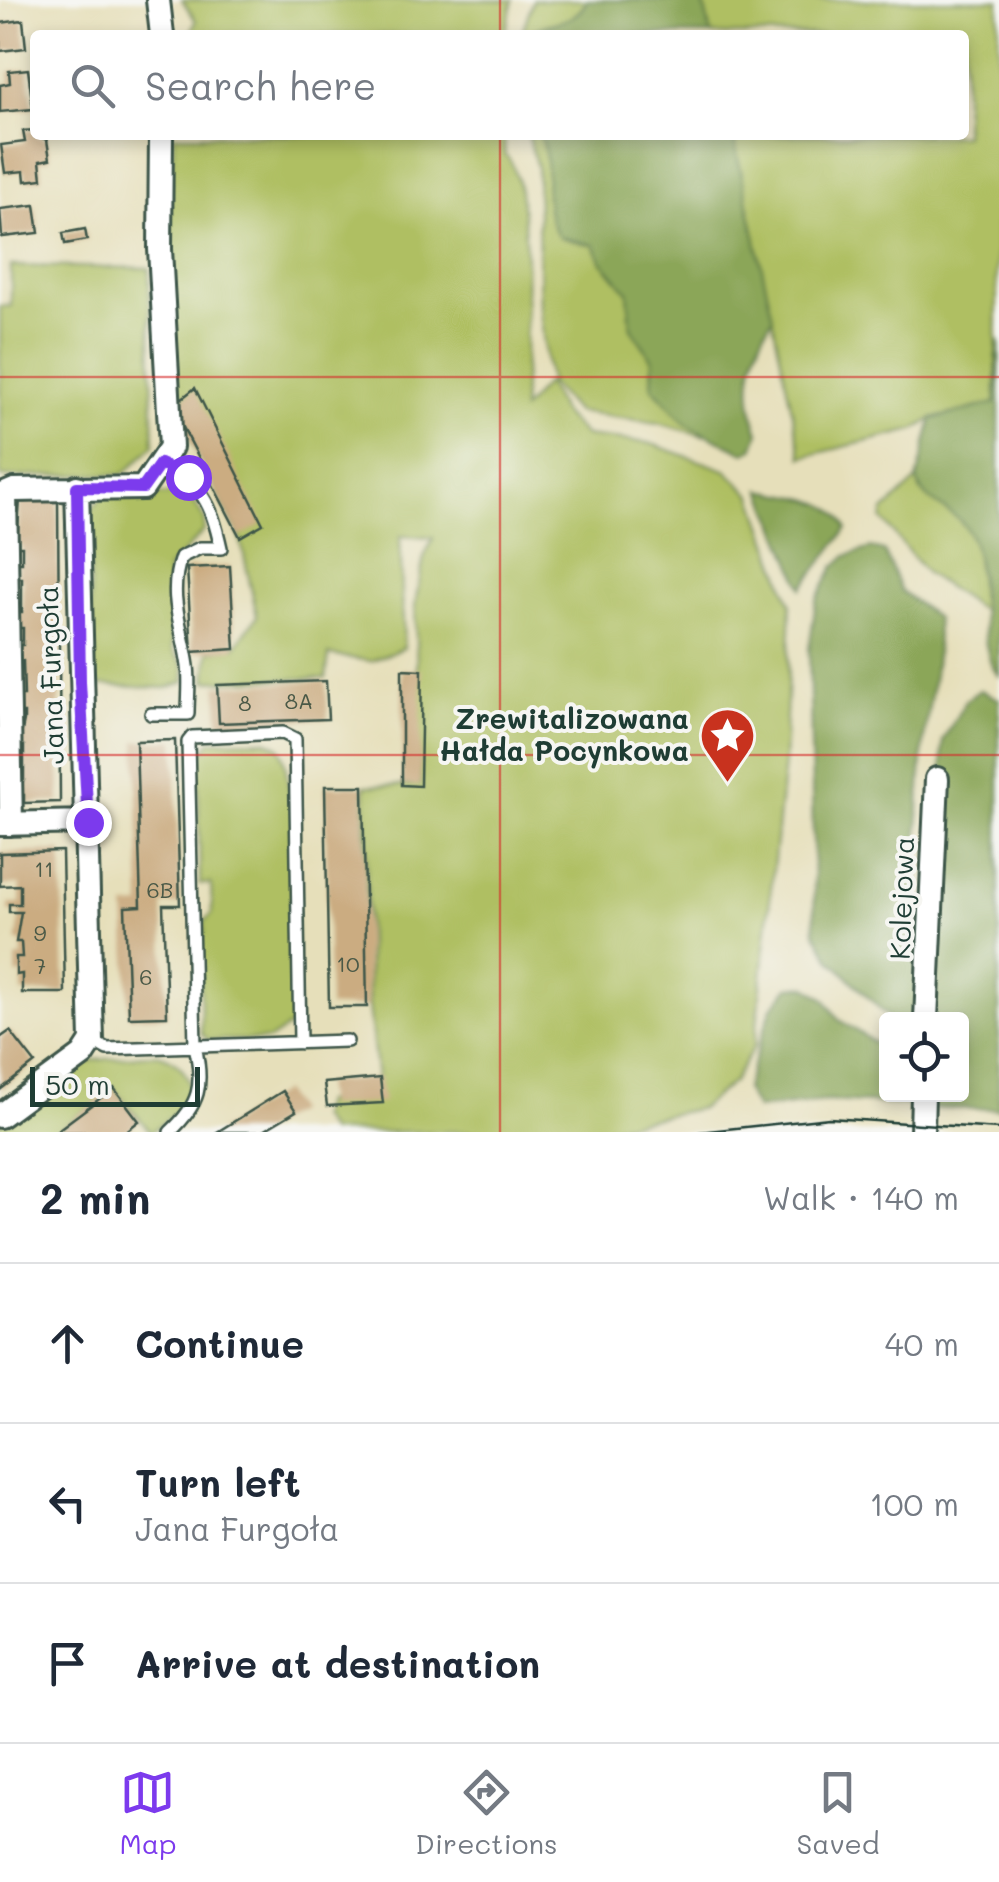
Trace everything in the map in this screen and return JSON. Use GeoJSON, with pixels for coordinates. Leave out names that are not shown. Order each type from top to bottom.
{"type":"FeatureCollection","features":[{"type":"Feature","properties":{"kind":"street"},"geometry":{"type":"LineString","coordinates":[[158,0],[161,30]]}},
{"type":"Feature","properties":{"kind":"street"},"geometry":{"type":"LineString","coordinates":[[88,822],[6,824],[2,495],[77,487],[143,488],[171,448],[160,248],[161,140]]}},
{"type":"Feature","properties":{"kind":"street","name":"Jana Furgoła"},"geometry":{"type":"LineString","coordinates":[[77,487],[92,1041]]}},
{"type":"Feature","properties":{"kind":"street","name":"Kolejowa"},"geometry":{"type":"LineString","coordinates":[[926,1012],[937,779]]}},
{"type":"Feature","properties":{"kind":"street"},"geometry":{"type":"LineString","coordinates":[[0,1116],[83,1055],[92,1041]]}},
{"type":"Feature","properties":{"kind":"street"},"geometry":{"type":"LineString","coordinates":[[922,1132],[923,1102]]}},
{"type":"Feature","properties":{"kind":"lane"},"geometry":{"type":"LineString","coordinates":[[151,714],[188,714],[188,664],[180,643],[174,577],[180,557],[200,548],[221,548],[211,507],[188,477],[160,464]]}},
{"type":"Feature","properties":{"kind":"lane"},"geometry":{"type":"LineString","coordinates":[[170,1132],[200,1099],[201,1074],[195,1046],[188,742],[192,737],[283,733],[295,739],[300,1043]]}},
{"type":"Feature","properties":{"kind":"lane"},"geometry":{"type":"LineString","coordinates":[[92,1041],[106,1049],[347,1042]]}},
{"type":"Feature","properties":{"kind":"green space"},"geometry":{"type":"Polygon","coordinates":[[[182,0],[513,0],[506,30],[192,30],[196,21],[182,0]]]}},
{"type":"Feature","properties":{"kind":"green space"},"geometry":{"type":"Polygon","coordinates":[[[533,0],[587,0],[567,20],[538,30],[523,30],[533,0]]]}},
{"type":"Feature","properties":{"kind":"green space"},"geometry":{"type":"Polygon","coordinates":[[[587,0],[703,0],[710,30],[535,30],[568,19],[587,0]]]}},
{"type":"Feature","properties":{"kind":"green space"},"geometry":{"type":"Polygon","coordinates":[[[703,0],[999,0],[996,403],[932,419],[914,430],[802,457],[734,140],[969,140],[969,30],[710,30],[703,0]]]}},
{"type":"Feature","properties":{"kind":"green space"},"geometry":{"type":"Polygon","coordinates":[[[174,140],[504,140],[505,155],[515,171],[525,235],[522,410],[546,383],[564,415],[585,436],[649,443],[726,470],[753,496],[791,605],[784,763],[755,1045],[733,1082],[701,1108],[585,1132],[329,1132],[319,1117],[323,1102],[379,1098],[369,1006],[365,786],[420,785],[415,604],[424,557],[433,538],[400,536],[404,648],[371,661],[329,655],[326,678],[206,681],[209,651],[235,647],[257,616],[240,537],[173,406],[167,247],[174,140]]]}},
{"type":"Feature","properties":{"kind":"green space"},"geometry":{"type":"Polygon","coordinates":[[[529,140],[542,140],[572,241],[594,245],[602,262],[628,292],[631,328],[653,360],[652,387],[705,436],[658,423],[576,412],[550,384],[540,311],[537,168],[529,140]]]}},
{"type":"Feature","properties":{"kind":"green space"},"geometry":{"type":"Polygon","coordinates":[[[542,140],[734,140],[773,318],[759,345],[751,374],[751,403],[759,433],[753,449],[745,453],[687,425],[652,387],[653,360],[631,328],[628,292],[602,262],[594,245],[559,237],[552,225],[542,140]]]}},
{"type":"Feature","properties":{"kind":"green space"},"geometry":{"type":"Polygon","coordinates":[[[11,266],[149,268],[154,445],[124,474],[0,477],[0,306],[11,306],[11,266]]]}},
{"type":"Feature","properties":{"kind":"green space"},"geometry":{"type":"Polygon","coordinates":[[[999,339],[999,676],[987,649],[978,568],[969,533],[957,518],[927,496],[917,480],[932,419],[995,403],[999,339]]]}},
{"type":"Feature","properties":{"kind":"green space"},"geometry":{"type":"Polygon","coordinates":[[[917,480],[921,492],[968,531],[976,556],[984,612],[926,573],[882,519],[884,511],[917,480]]]}},
{"type":"Feature","properties":{"kind":"green space"},"geometry":{"type":"Polygon","coordinates":[[[762,490],[823,504],[841,518],[847,529],[802,588],[762,490]]]}},
{"type":"Feature","properties":{"kind":"green space"},"geometry":{"type":"Polygon","coordinates":[[[176,494],[194,502],[205,520],[204,531],[168,569],[172,650],[184,666],[185,682],[166,688],[91,685],[90,511],[103,496],[176,494]]]}},
{"type":"Feature","properties":{"kind":"green space"},"geometry":{"type":"Polygon","coordinates":[[[871,548],[884,551],[901,591],[936,618],[935,664],[919,809],[916,1012],[883,1012],[831,960],[815,932],[809,649],[816,601],[834,567],[846,556],[871,548]]]}},
{"type":"Feature","properties":{"kind":"green space"},"geometry":{"type":"Polygon","coordinates":[[[980,690],[999,699],[999,1109],[931,1108],[931,1102],[969,1102],[969,1012],[934,1012],[943,740],[966,700],[980,690]]]}},
{"type":"Feature","properties":{"kind":"green space"},"geometry":{"type":"Polygon","coordinates":[[[265,740],[280,747],[295,809],[296,1022],[269,1040],[208,1040],[201,1033],[200,936],[204,933],[204,921],[212,914],[211,884],[200,884],[198,758],[211,741],[265,740]]]}},
{"type":"Feature","properties":{"kind":"green space"},"geometry":{"type":"Polygon","coordinates":[[[806,986],[825,999],[838,1019],[879,1045],[879,1102],[916,1105],[827,1101],[756,1109],[745,1089],[771,1009],[789,987],[806,986]]]}},
{"type":"Feature","properties":{"kind":"green space"},"geometry":{"type":"Polygon","coordinates":[[[155,1054],[180,1066],[189,1090],[179,1110],[151,1132],[114,1089],[55,1132],[0,1132],[0,1116],[87,1061],[155,1054]]]}},
{"type":"Feature","properties":{"kind":"building"},"geometry":{"type":"Polygon","coordinates":[[[23,20],[26,48],[0,51],[0,23],[23,20]]]}},
{"type":"Feature","properties":{"kind":"building"},"geometry":{"type":"Polygon","coordinates":[[[28,69],[30,109],[0,112],[0,85],[10,83],[9,71],[28,69]]]}},
{"type":"Feature","properties":{"kind":"building"},"geometry":{"type":"Polygon","coordinates":[[[30,130],[30,140],[47,140],[50,159],[40,161],[42,179],[25,181],[24,171],[5,173],[1,145],[25,142],[23,131],[30,130]]]}},
{"type":"Feature","properties":{"kind":"building"},"geometry":{"type":"Polygon","coordinates":[[[35,205],[39,233],[2,237],[0,209],[35,205]]]}},
{"type":"Feature","properties":{"kind":"building"},"geometry":{"type":"Polygon","coordinates":[[[85,229],[87,240],[65,244],[63,233],[85,229]]]}},
{"type":"Feature","properties":{"kind":"building"},"geometry":{"type":"Polygon","coordinates":[[[195,388],[263,524],[240,537],[172,406],[195,388]]]}},
{"type":"Feature","properties":{"kind":"building"},"geometry":{"type":"Polygon","coordinates":[[[20,499],[58,499],[60,802],[24,803],[24,795],[20,795],[24,746],[19,746],[24,713],[19,713],[19,696],[24,696],[23,661],[18,661],[18,645],[23,645],[23,628],[18,628],[18,612],[22,612],[22,578],[18,578],[17,562],[22,562],[22,546],[17,546],[20,499]]]}},
{"type":"Feature","properties":{"kind":"building"},"geometry":{"type":"Polygon","coordinates":[[[230,566],[235,649],[192,652],[187,568],[230,566]]]}},
{"type":"Feature","properties":{"kind":"building"},"geometry":{"type":"Polygon","coordinates":[[[402,669],[422,670],[420,786],[402,785],[402,669]]]}},
{"type":"Feature","properties":{"kind":"building"},"geometry":{"type":"Polygon","coordinates":[[[326,681],[328,719],[219,723],[217,685],[326,681]]]}},
{"type":"Feature","properties":{"kind":"building"},"geometry":{"type":"Polygon","coordinates":[[[175,740],[180,905],[163,905],[167,1016],[129,1017],[125,907],[141,906],[136,741],[175,740]]]}},
{"type":"Feature","properties":{"kind":"building"},"geometry":{"type":"Polygon","coordinates":[[[325,786],[363,786],[367,1007],[329,1007],[325,786]]]}},
{"type":"Feature","properties":{"kind":"building"},"geometry":{"type":"Polygon","coordinates":[[[62,851],[65,993],[22,993],[22,974],[16,975],[16,957],[22,957],[21,942],[16,942],[21,912],[9,912],[9,904],[20,904],[20,885],[0,886],[0,853],[62,851]]]}},
{"type":"Feature","properties":{"kind":"building"},"geometry":{"type":"Polygon","coordinates":[[[10,1031],[35,1063],[0,1090],[0,1038],[10,1031]]]}},
{"type":"Feature","properties":{"kind":"building"},"geometry":{"type":"Polygon","coordinates":[[[380,1078],[383,1103],[327,1106],[324,1083],[380,1078]]]}},
{"type":"Feature","properties":{"kind":"building"},"geometry":{"type":"Polygon","coordinates":[[[114,1088],[139,1121],[125,1132],[55,1132],[114,1088]]]}},
{"type":"Feature","properties":{"kind":"building"},"geometry":{"type":"Polygon","coordinates":[[[283,1091],[296,1111],[261,1132],[217,1132],[283,1091]]]}},
{"type":"Feature","properties":{"kind":"tram line"},"geometry":{"type":"LineString","coordinates":[[699,1132],[829,1118],[999,1129]]}},
{"type":"Feature","properties":{"kind":"place","name":"Zrewitalizowana Hałda Pocynkowa"},"geometry":{"type":"Point","coordinates":[728,784]}},
{"type":"Feature","properties":{"kind":"route"},"geometry":{"type":"LineString","coordinates":[[88,822],[80,682],[77,487],[143,488],[160,464],[188,477]]}}]}
